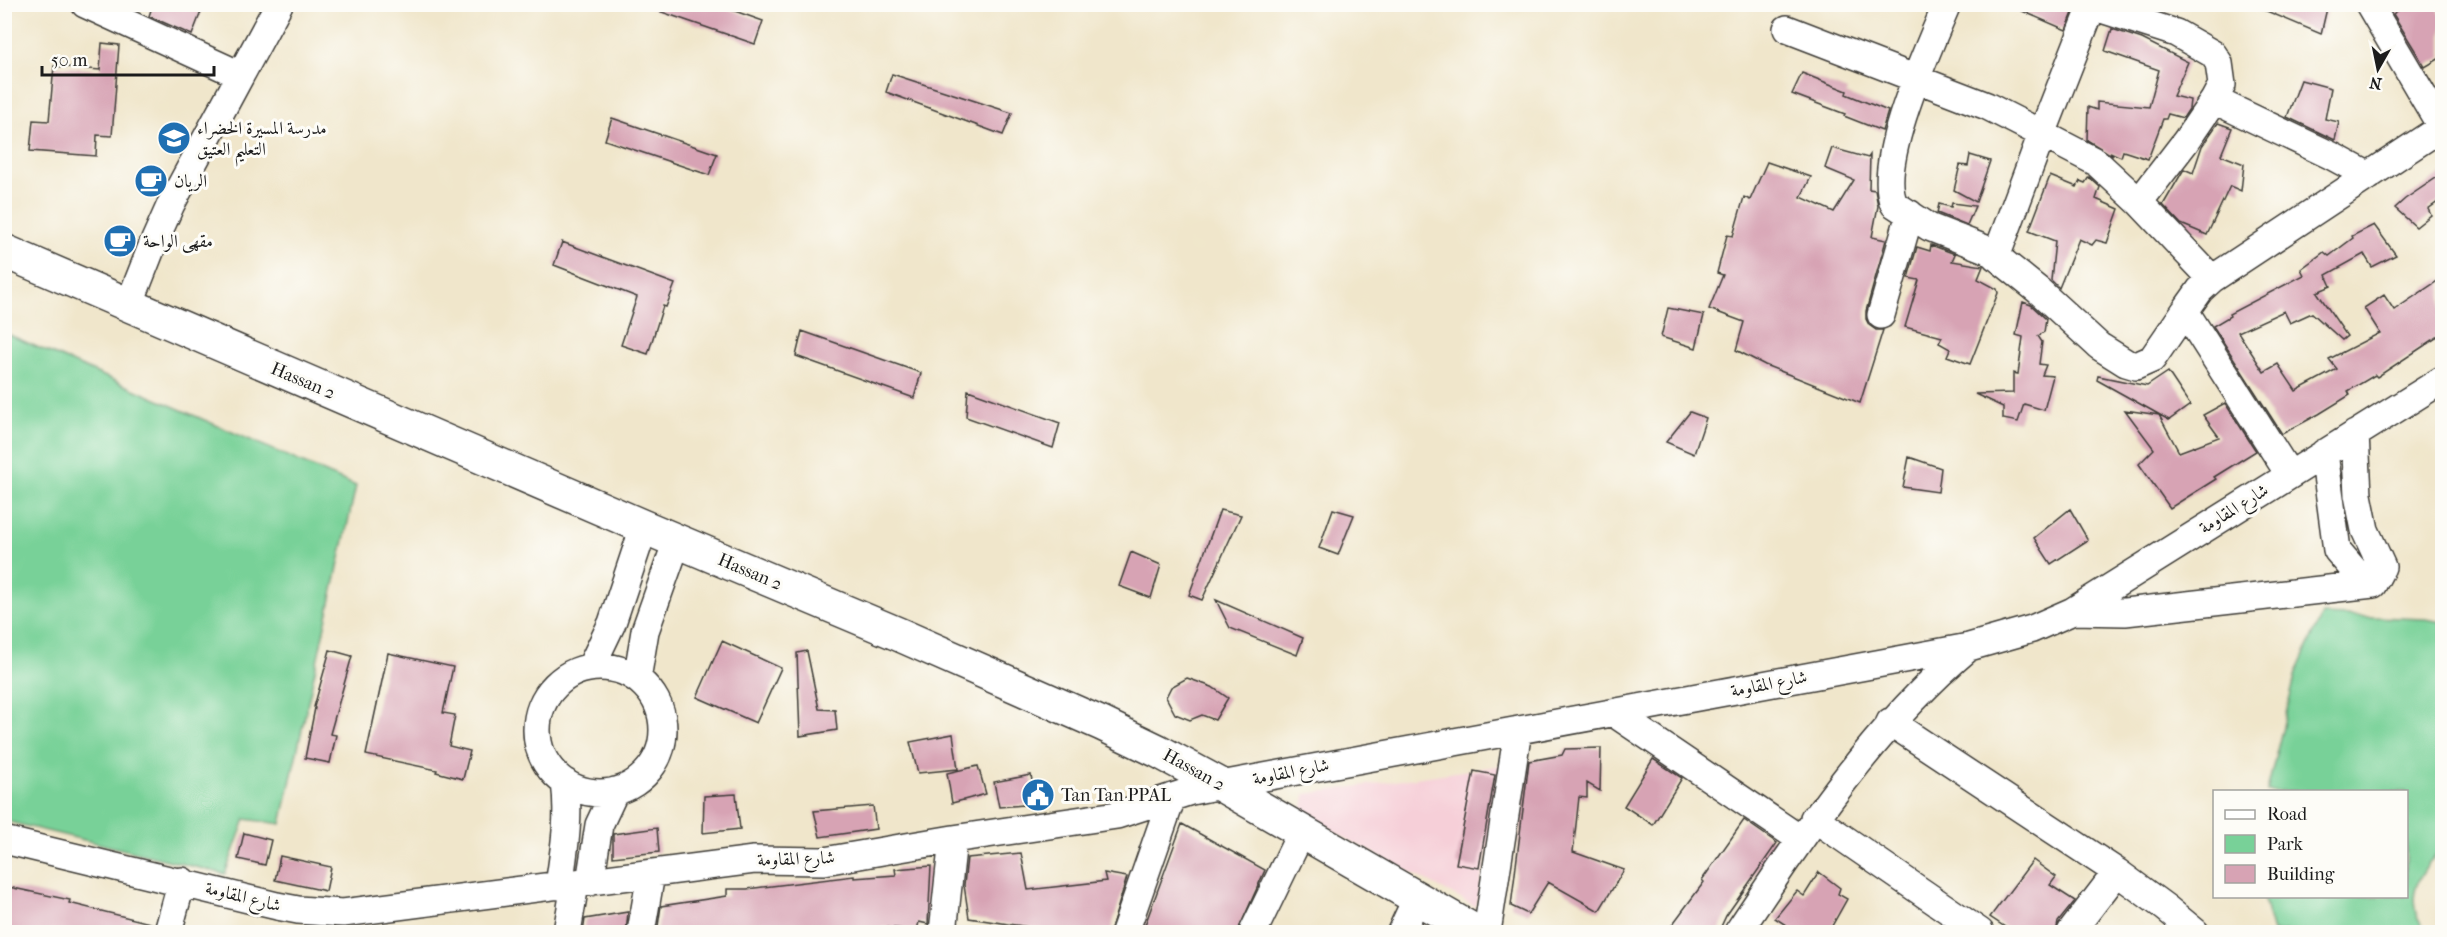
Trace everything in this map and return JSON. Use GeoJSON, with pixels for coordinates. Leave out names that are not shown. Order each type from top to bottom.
{"type":"FeatureCollection","features":[{"type":"Feature","properties":{"kind":"main road","name":"Hassan 2"},"geometry":{"type":"LineString","coordinates":[[4,251],[898,634],[1102,724],[1221,785],[1476,933]]}},
{"type":"Feature","properties":{"kind":"street"},"geometry":{"type":"LineString","coordinates":[[85,4],[240,75]]}},
{"type":"Feature","properties":{"kind":"street"},"geometry":{"type":"LineString","coordinates":[[129,306],[171,204],[279,4]]}},
{"type":"Feature","properties":{"kind":"street"},"geometry":{"type":"LineString","coordinates":[[1947,4],[1916,79],[1897,139],[1890,168],[1889,184],[1894,204],[1929,227],[1988,250],[2039,291],[2099,346],[2126,363],[2136,366],[2151,359],[2200,291],[2212,279],[2442,127],[2369,4]]}},
{"type":"Feature","properties":{"kind":"street"},"geometry":{"type":"LineString","coordinates":[[1996,257],[2093,5],[2176,33],[2213,54],[2219,63],[2222,85],[2214,100],[2139,202]]}},
{"type":"Feature","properties":{"kind":"street"},"geometry":{"type":"LineString","coordinates":[[1787,29],[1987,106],[2096,162],[2139,202],[2212,279]]}},
{"type":"Feature","properties":{"kind":"street"},"geometry":{"type":"LineString","coordinates":[[2214,100],[2332,156],[2368,176]]}},
{"type":"Feature","properties":{"kind":"street"},"geometry":{"type":"LineString","coordinates":[[1881,315],[1910,214]]}},
{"type":"Feature","properties":{"kind":"street"},"geometry":{"type":"LineString","coordinates":[[2186,311],[2289,474]]}},
{"type":"Feature","properties":{"kind":"street","name":"شارع المقاومة"},"geometry":{"type":"LineString","coordinates":[[4,840],[182,881],[296,921],[754,860],[824,861],[952,839],[1117,815],[1172,797],[1221,785],[1968,647],[2032,629],[2073,611],[2442,380]]}},
{"type":"Feature","properties":{"kind":"street"},"geometry":{"type":"LineString","coordinates":[[2355,434],[2358,495],[2365,530],[2382,567],[2373,584]]}},
{"type":"Feature","properties":{"kind":"street"},"geometry":{"type":"LineString","coordinates":[[2324,453],[2337,550],[2354,570],[2373,584]]}},
{"type":"Feature","properties":{"kind":"street"},"geometry":{"type":"LineString","coordinates":[[591,668],[612,623],[644,527]]}},
{"type":"Feature","properties":{"kind":"street"},"geometry":{"type":"LineString","coordinates":[[638,679],[640,652],[645,631],[677,541]]}},
{"type":"Feature","properties":{"kind":"street"},"geometry":{"type":"LineString","coordinates":[[2073,611],[2125,612],[2373,584]]}},
{"type":"Feature","properties":{"kind":"street"},"geometry":{"type":"LineString","coordinates":[[1738,933],[1807,829],[1890,722],[1936,675],[1968,647]]}},
{"type":"Feature","properties":{"kind":"street"},"geometry":{"type":"LineString","coordinates":[[607,667],[623,671],[638,679],[652,694],[661,712],[663,732],[659,752],[649,770],[634,783],[615,791],[589,791],[565,782],[551,769],[541,753],[537,735],[538,716],[545,699],[557,684],[572,673],[591,668],[607,667]]}},
{"type":"Feature","properties":{"kind":"street"},"geometry":{"type":"LineString","coordinates":[[1614,714],[1980,933]]}},
{"type":"Feature","properties":{"kind":"street"},"geometry":{"type":"LineString","coordinates":[[1890,722],[2117,873],[2166,908],[2195,933]]}},
{"type":"Feature","properties":{"kind":"street"},"geometry":{"type":"LineString","coordinates":[[1487,933],[1518,730]]}},
{"type":"Feature","properties":{"kind":"street"},"geometry":{"type":"LineString","coordinates":[[565,782],[568,803],[567,823],[575,884]]}},
{"type":"Feature","properties":{"kind":"street"},"geometry":{"type":"LineString","coordinates":[[567,933],[575,884],[615,791]]}},
{"type":"Feature","properties":{"kind":"street"},"geometry":{"type":"LineString","coordinates":[[1125,933],[1172,797]]}},
{"type":"Feature","properties":{"kind":"street"},"geometry":{"type":"LineString","coordinates":[[1253,933],[1302,831]]}},
{"type":"Feature","properties":{"kind":"street"},"geometry":{"type":"LineString","coordinates":[[943,933],[952,839]]}},
{"type":"Feature","properties":{"kind":"street"},"geometry":{"type":"LineString","coordinates":[[2071,933],[2117,873]]}},
{"type":"Feature","properties":{"kind":"street"},"geometry":{"type":"LineString","coordinates":[[641,933],[651,874]]}},
{"type":"Feature","properties":{"kind":"street"},"geometry":{"type":"LineString","coordinates":[[168,933],[182,881]]}},
{"type":"Feature","properties":{"kind":"street"},"geometry":{"type":"LineString","coordinates":[[1401,933],[1417,898]]}},
{"type":"Feature","properties":{"kind":"shaded area"},"geometry":{"type":"Polygon","coordinates":[[[1504,765],[1476,907],[1302,815],[1305,794],[1504,765]]]}},
{"type":"Feature","properties":{"kind":"green space"},"geometry":{"type":"Polygon","coordinates":[[[5,333],[356,486],[281,824],[245,819],[225,874],[5,821],[5,333]]]}},
{"type":"Feature","properties":{"kind":"green space"},"geometry":{"type":"Polygon","coordinates":[[[2322,615],[2425,619],[2442,622],[2442,847],[2420,877],[2414,898],[2419,920],[2427,932],[2273,932],[2263,898],[2408,898],[2408,790],[2267,790],[2296,673],[2322,615]]]}},
{"type":"Feature","properties":{"kind":"building"},"geometry":{"type":"Polygon","coordinates":[[[153,4],[204,4],[192,35],[149,16],[153,4]]]}},
{"type":"Feature","properties":{"kind":"building"},"geometry":{"type":"Polygon","coordinates":[[[651,4],[715,4],[763,21],[755,44],[650,8],[651,4]]]}},
{"type":"Feature","properties":{"kind":"building"},"geometry":{"type":"Polygon","coordinates":[[[2006,4],[2066,4],[2075,8],[2066,30],[2006,4]]]}},
{"type":"Feature","properties":{"kind":"building"},"geometry":{"type":"Polygon","coordinates":[[[2250,4],[2328,4],[2321,34],[2250,4]]]}},
{"type":"Feature","properties":{"kind":"building"},"geometry":{"type":"Polygon","coordinates":[[[2408,4],[2435,4],[2442,16],[2442,57],[2425,67],[2393,14],[2408,4]]]}},
{"type":"Feature","properties":{"kind":"building"},"geometry":{"type":"Polygon","coordinates":[[[2112,29],[2142,39],[2188,62],[2173,96],[2190,100],[2189,109],[2183,118],[2168,114],[2166,119],[2163,119],[2148,159],[2123,151],[2121,157],[2110,152],[2113,156],[2087,140],[2088,107],[2097,110],[2097,102],[2149,107],[2159,70],[2105,51],[2112,29]]]}},
{"type":"Feature","properties":{"kind":"building"},"geometry":{"type":"Polygon","coordinates":[[[102,43],[119,45],[112,136],[97,135],[96,156],[30,151],[33,120],[49,121],[54,66],[100,70],[102,43]]]}},
{"type":"Feature","properties":{"kind":"building"},"geometry":{"type":"Polygon","coordinates":[[[1802,73],[1888,111],[1882,131],[1792,94],[1802,73]]]}},
{"type":"Feature","properties":{"kind":"building"},"geometry":{"type":"Polygon","coordinates":[[[892,74],[1012,113],[1003,135],[886,92],[892,74]]]}},
{"type":"Feature","properties":{"kind":"building"},"geometry":{"type":"Polygon","coordinates":[[[2301,80],[2331,88],[2325,119],[2339,122],[2335,140],[2287,117],[2301,80]]]}},
{"type":"Feature","properties":{"kind":"building"},"geometry":{"type":"Polygon","coordinates":[[[612,118],[717,154],[709,175],[605,140],[612,118]]]}},
{"type":"Feature","properties":{"kind":"building"},"geometry":{"type":"Polygon","coordinates":[[[2218,123],[2232,128],[2221,155],[2244,164],[2241,191],[2230,186],[2207,235],[2181,224],[2163,205],[2184,169],[2193,173],[2202,146],[2218,123]]]}},
{"type":"Feature","properties":{"kind":"building"},"geometry":{"type":"Polygon","coordinates":[[[1832,148],[1868,158],[1870,155],[1869,189],[1875,190],[1878,206],[1872,237],[1886,240],[1866,311],[1869,325],[1876,330],[1883,330],[1860,403],[1765,365],[1736,350],[1744,322],[1709,309],[1723,275],[1717,273],[1727,235],[1733,236],[1744,197],[1750,200],[1767,162],[1811,177],[1801,197],[1834,212],[1854,180],[1825,168],[1832,148]]]}},
{"type":"Feature","properties":{"kind":"building"},"geometry":{"type":"Polygon","coordinates":[[[1970,155],[1990,161],[1976,202],[1954,190],[1960,165],[1968,166],[1970,155]]]}},
{"type":"Feature","properties":{"kind":"building"},"geometry":{"type":"Polygon","coordinates":[[[2442,174],[2442,199],[2428,209],[2431,215],[2416,227],[2395,208],[2442,174]]]}},
{"type":"Feature","properties":{"kind":"building"},"geometry":{"type":"Polygon","coordinates":[[[2050,176],[2077,187],[2080,181],[2085,183],[2089,177],[2100,187],[2096,199],[2119,209],[2107,243],[2096,240],[2092,245],[2079,239],[2059,288],[2051,280],[2055,241],[2029,231],[2050,176]]]}},
{"type":"Feature","properties":{"kind":"building"},"geometry":{"type":"Polygon","coordinates":[[[1952,203],[1975,206],[1967,225],[1937,213],[1939,204],[1951,207],[1952,203]]]}},
{"type":"Feature","properties":{"kind":"building"},"geometry":{"type":"Polygon","coordinates":[[[2374,225],[2396,255],[2372,267],[2364,254],[2326,275],[2331,286],[2317,292],[2347,336],[2342,340],[2312,313],[2290,323],[2284,311],[2238,332],[2264,372],[2278,364],[2296,391],[2337,369],[2329,359],[2380,333],[2364,308],[2384,295],[2394,310],[2442,278],[2442,334],[2377,377],[2375,375],[2348,391],[2350,395],[2282,434],[2213,326],[2230,316],[2229,314],[2304,275],[2301,269],[2324,252],[2329,256],[2353,238],[2352,236],[2374,225]]]}},
{"type":"Feature","properties":{"kind":"building"},"geometry":{"type":"Polygon","coordinates":[[[562,242],[675,284],[666,307],[663,306],[648,354],[621,345],[637,297],[554,265],[562,242]]]}},
{"type":"Feature","properties":{"kind":"building"},"geometry":{"type":"Polygon","coordinates":[[[1931,245],[1955,254],[1952,261],[1983,266],[1978,279],[1997,289],[1998,293],[1970,364],[1947,356],[1950,349],[1939,343],[1942,337],[1905,327],[1919,280],[1908,278],[1917,247],[1930,251],[1931,245]]]}},
{"type":"Feature","properties":{"kind":"building"},"geometry":{"type":"Polygon","coordinates":[[[2023,302],[2031,305],[2046,319],[2044,332],[2038,336],[2042,342],[2039,364],[2046,365],[2042,375],[2053,376],[2044,410],[2024,404],[2018,422],[2003,419],[2003,407],[1975,394],[2013,393],[2013,373],[2018,374],[2023,337],[2016,335],[2023,302]]]}},
{"type":"Feature","properties":{"kind":"building"},"geometry":{"type":"Polygon","coordinates":[[[1668,308],[1704,315],[1696,348],[1661,337],[1668,308]]]}},
{"type":"Feature","properties":{"kind":"building"},"geometry":{"type":"Polygon","coordinates":[[[802,331],[921,373],[914,398],[796,356],[802,331]]]}},
{"type":"Feature","properties":{"kind":"building"},"geometry":{"type":"Polygon","coordinates":[[[2168,372],[2190,405],[2169,420],[2097,380],[2098,376],[2147,386],[2168,372]]]}},
{"type":"Feature","properties":{"kind":"building"},"geometry":{"type":"Polygon","coordinates":[[[968,390],[1060,423],[1053,448],[966,417],[968,390]]]}},
{"type":"Feature","properties":{"kind":"building"},"geometry":{"type":"Polygon","coordinates":[[[2225,403],[2256,451],[2170,508],[2139,464],[2154,449],[2125,410],[2159,415],[2179,452],[2219,437],[2203,415],[2225,403]]]}},
{"type":"Feature","properties":{"kind":"building"},"geometry":{"type":"Polygon","coordinates":[[[1690,412],[1706,418],[1694,454],[1666,442],[1690,412]]]}},
{"type":"Feature","properties":{"kind":"building"},"geometry":{"type":"Polygon","coordinates":[[[1909,457],[1941,468],[1938,492],[1903,487],[1909,457]]]}},
{"type":"Feature","properties":{"kind":"building"},"geometry":{"type":"Polygon","coordinates":[[[1333,509],[1354,515],[1338,555],[1319,548],[1333,509]]]}},
{"type":"Feature","properties":{"kind":"building"},"geometry":{"type":"Polygon","coordinates":[[[2070,509],[2088,540],[2051,564],[2034,538],[2070,509]]]}},
{"type":"Feature","properties":{"kind":"building"},"geometry":{"type":"Polygon","coordinates":[[[1220,510],[1241,515],[1202,600],[1189,595],[1220,510]]]}},
{"type":"Feature","properties":{"kind":"building"},"geometry":{"type":"Polygon","coordinates":[[[1131,552],[1161,565],[1151,598],[1119,586],[1131,552]]]}},
{"type":"Feature","properties":{"kind":"building"},"geometry":{"type":"Polygon","coordinates":[[[1216,600],[1303,638],[1297,655],[1230,628],[1216,600]]]}},
{"type":"Feature","properties":{"kind":"building"},"geometry":{"type":"Polygon","coordinates":[[[722,641],[781,668],[756,723],[697,697],[722,641]]]}},
{"type":"Feature","properties":{"kind":"building"},"geometry":{"type":"Polygon","coordinates":[[[330,650],[352,656],[330,734],[336,735],[330,763],[305,758],[314,707],[330,650]]]}},
{"type":"Feature","properties":{"kind":"building"},"geometry":{"type":"Polygon","coordinates":[[[807,651],[819,709],[835,710],[837,730],[800,736],[797,653],[807,651]]]}},
{"type":"Feature","properties":{"kind":"building"},"geometry":{"type":"Polygon","coordinates":[[[388,653],[453,667],[443,713],[455,715],[449,746],[470,751],[463,779],[436,772],[437,770],[366,755],[388,653]]]}},
{"type":"Feature","properties":{"kind":"building"},"geometry":{"type":"Polygon","coordinates":[[[1187,678],[1212,687],[1228,698],[1215,720],[1202,715],[1190,720],[1175,714],[1166,697],[1171,687],[1187,678]]]}},
{"type":"Feature","properties":{"kind":"building"},"geometry":{"type":"Polygon","coordinates":[[[953,734],[958,769],[918,773],[910,742],[953,734]]]}},
{"type":"Feature","properties":{"kind":"building"},"geometry":{"type":"Polygon","coordinates":[[[1601,748],[1600,791],[1587,783],[1587,798],[1579,797],[1573,852],[1624,870],[1599,911],[1548,882],[1528,914],[1511,906],[1529,761],[1562,755],[1565,749],[1601,748]]]}},
{"type":"Feature","properties":{"kind":"building"},"geometry":{"type":"Polygon","coordinates":[[[1653,759],[1682,778],[1653,825],[1624,806],[1653,759]]]}},
{"type":"Feature","properties":{"kind":"building"},"geometry":{"type":"Polygon","coordinates":[[[978,766],[986,794],[952,803],[947,773],[978,766]]]}},
{"type":"Feature","properties":{"kind":"building"},"geometry":{"type":"Polygon","coordinates":[[[1474,771],[1495,775],[1479,868],[1456,864],[1474,771]]]}},
{"type":"Feature","properties":{"kind":"building"},"geometry":{"type":"Polygon","coordinates":[[[1031,775],[1036,804],[999,807],[994,782],[1031,775]]]}},
{"type":"Feature","properties":{"kind":"building"},"geometry":{"type":"Polygon","coordinates":[[[736,794],[740,829],[703,833],[704,796],[736,794]]]}},
{"type":"Feature","properties":{"kind":"building"},"geometry":{"type":"Polygon","coordinates":[[[873,806],[876,829],[820,837],[814,811],[873,806]]]}},
{"type":"Feature","properties":{"kind":"building"},"geometry":{"type":"Polygon","coordinates":[[[1744,820],[1777,843],[1726,916],[1718,933],[1666,933],[1704,882],[1702,880],[1744,820]]]}},
{"type":"Feature","properties":{"kind":"building"},"geometry":{"type":"Polygon","coordinates":[[[1182,824],[1265,870],[1237,933],[1142,933],[1182,824]]]}},
{"type":"Feature","properties":{"kind":"building"},"geometry":{"type":"Polygon","coordinates":[[[657,828],[659,852],[613,857],[613,834],[657,828]]]}},
{"type":"Feature","properties":{"kind":"building"},"geometry":{"type":"Polygon","coordinates":[[[244,833],[271,840],[265,865],[238,859],[244,833]]]}},
{"type":"Feature","properties":{"kind":"building"},"geometry":{"type":"Polygon","coordinates":[[[1021,853],[1028,890],[1106,881],[1104,873],[1127,877],[1110,933],[1051,933],[1042,931],[1042,929],[969,918],[964,885],[967,858],[1021,853]]]}},
{"type":"Feature","properties":{"kind":"building"},"geometry":{"type":"Polygon","coordinates":[[[280,856],[331,867],[326,891],[275,880],[280,856]]]}},
{"type":"Feature","properties":{"kind":"building"},"geometry":{"type":"Polygon","coordinates":[[[2033,860],[2056,877],[2050,885],[2075,901],[2058,922],[2056,933],[2014,933],[1990,917],[2033,860]]]}},
{"type":"Feature","properties":{"kind":"building"},"geometry":{"type":"Polygon","coordinates":[[[931,866],[928,924],[919,922],[917,930],[882,927],[883,933],[657,933],[661,906],[727,896],[727,889],[747,889],[854,876],[854,878],[896,875],[895,869],[931,866]]]}},
{"type":"Feature","properties":{"kind":"building"},"geometry":{"type":"Polygon","coordinates":[[[1819,872],[1840,888],[1838,894],[1847,899],[1828,933],[1798,933],[1775,918],[1797,891],[1804,896],[1819,872]]]}},
{"type":"Feature","properties":{"kind":"building"},"geometry":{"type":"Polygon","coordinates":[[[4,886],[70,900],[69,903],[154,924],[153,933],[17,933],[4,930],[4,886]]]}},
{"type":"Feature","properties":{"kind":"building"},"geometry":{"type":"Polygon","coordinates":[[[628,912],[626,933],[583,933],[585,919],[628,912]]]}},
{"type":"Feature","properties":{"kind":"place","name":"مدرسة المسيرة الخضراء التعليم العتيق"},"geometry":{"type":"Point","coordinates":[174,138]}},
{"type":"Feature","properties":{"kind":"place","name":"الريان"},"geometry":{"type":"Point","coordinates":[151,181]}},
{"type":"Feature","properties":{"kind":"place","name":"مقهى الواحة"},"geometry":{"type":"Point","coordinates":[120,241]}},
{"type":"Feature","properties":{"kind":"place","name":"Tan Tan PPAL"},"geometry":{"type":"Point","coordinates":[1038,795]}}]}
